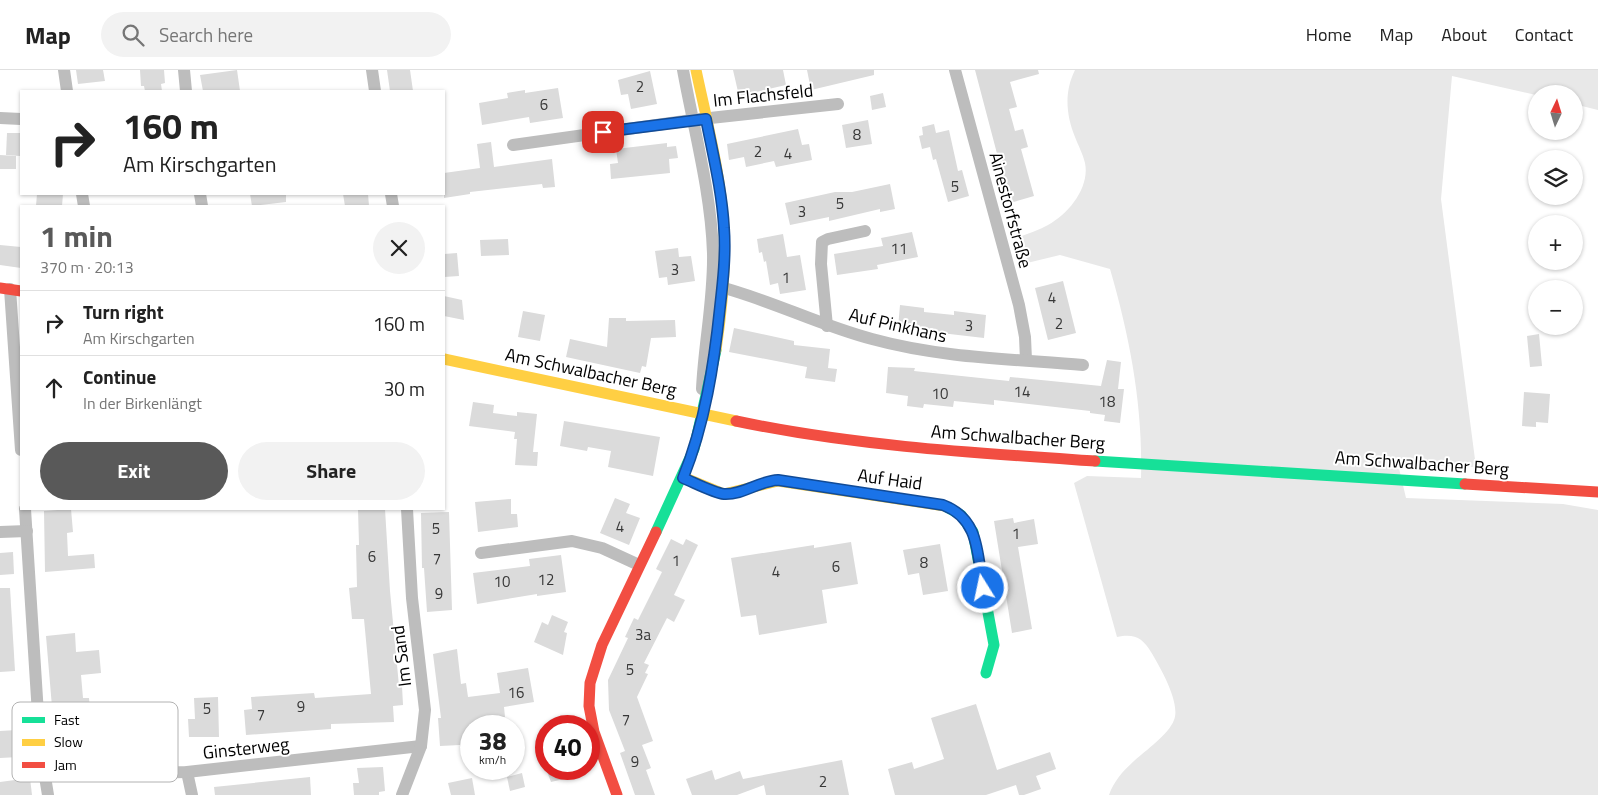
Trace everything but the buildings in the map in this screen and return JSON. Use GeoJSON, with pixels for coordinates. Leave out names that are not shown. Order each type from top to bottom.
{"type":"FeatureCollection","features":[{"type":"Feature","properties":{"kind":"main road"},"geometry":{"type":"LineString","coordinates":[[696,70],[721,196],[725,256],[717,286]]}},
{"type":"Feature","properties":{"kind":"main road","name":"Am Schwalbacher Berg"},"geometry":{"type":"LineString","coordinates":[[445,359],[768,428],[828,437],[1002,455],[1598,492]]}},
{"type":"Feature","properties":{"kind":"main road"},"geometry":{"type":"LineString","coordinates":[[616,795],[595,736],[590,714],[589,691],[596,660],[639,565],[683,478],[692,456],[702,413]]}},
{"type":"Feature","properties":{"kind":"main road","name":"Auf Haid"},"geometry":{"type":"LineString","coordinates":[[683,478],[722,494],[736,493],[766,481],[778,480],[943,505],[957,510],[966,519],[973,532],[994,645],[986,673]]}},
{"type":"Feature","properties":{"kind":"street"},"geometry":{"type":"LineString","coordinates":[[64,70],[67,90]]}},
{"type":"Feature","properties":{"kind":"street"},"geometry":{"type":"LineString","coordinates":[[184,70],[186,90]]}},
{"type":"Feature","properties":{"kind":"street"},"geometry":{"type":"LineString","coordinates":[[372,70],[375,90]]}},
{"type":"Feature","properties":{"kind":"street"},"geometry":{"type":"LineString","coordinates":[[683,70],[712,229],[717,286],[703,354],[702,413]]}},
{"type":"Feature","properties":{"kind":"street","name":"Ainestorfstraße"},"geometry":{"type":"LineString","coordinates":[[955,70],[1019,305],[1025,337],[1026,360]]}},
{"type":"Feature","properties":{"kind":"street","name":"Im Flachsfeld"},"geometry":{"type":"LineString","coordinates":[[513,145],[692,120],[838,104]]}},
{"type":"Feature","properties":{"kind":"street"},"geometry":{"type":"LineString","coordinates":[[0,118],[20,119]]}},
{"type":"Feature","properties":{"kind":"street"},"geometry":{"type":"LineString","coordinates":[[828,326],[821,264],[822,242],[865,231]]}},
{"type":"Feature","properties":{"kind":"street","name":"Auf Pinkhans"},"geometry":{"type":"LineString","coordinates":[[717,286],[828,326],[914,349],[960,357],[1083,365]]}},
{"type":"Feature","properties":{"kind":"street"},"geometry":{"type":"LineString","coordinates":[[10,290],[20,435]]}},
{"type":"Feature","properties":{"kind":"street"},"geometry":{"type":"LineString","coordinates":[[25,510],[39,702]]}},
{"type":"Feature","properties":{"kind":"street","name":"Im Sand"},"geometry":{"type":"LineString","coordinates":[[402,795],[420,746],[424,710],[412,598],[407,510]]}},
{"type":"Feature","properties":{"kind":"street"},"geometry":{"type":"LineString","coordinates":[[0,532],[27,531]]}},
{"type":"Feature","properties":{"kind":"street"},"geometry":{"type":"LineString","coordinates":[[481,553],[572,542],[595,546],[639,565]]}},
{"type":"Feature","properties":{"kind":"street","name":"Ginsterweg"},"geometry":{"type":"LineString","coordinates":[[178,772],[420,746]]}},
{"type":"Feature","properties":{"kind":"street"},"geometry":{"type":"LineString","coordinates":[[187,772],[192,795]]}},
{"type":"Feature","properties":{"kind":"street"},"geometry":{"type":"LineString","coordinates":[[45,782],[48,795]]}},
{"type":"Feature","properties":{"kind":"shaded area"},"geometry":{"type":"Polygon","coordinates":[[[1075,70],[1598,70],[1598,110],[1583,106],[1583,85],[1528,85],[1528,93],[1452,76],[1441,199],[1476,467],[1398,464],[1406,498],[1563,504],[1598,510],[1598,795],[1109,795],[1113,785],[1123,772],[1167,731],[1174,720],[1175,704],[1168,685],[1145,643],[1133,636],[1117,637],[1074,483],[1087,476],[1141,478],[1140,425],[1134,372],[1124,321],[1110,269],[1060,255],[1027,263],[1019,237],[1045,227],[1063,214],[1076,199],[1084,181],[1085,163],[1072,129],[1068,112],[1071,78],[1075,70]]]}},
{"type":"Feature","properties":{"kind":"traffic: fast"},"geometry":{"type":"LineString","coordinates":[[656,532],[694,449],[716,350]]}},
{"type":"Feature","properties":{"kind":"traffic: fast"},"geometry":{"type":"LineString","coordinates":[[1095,461],[1465,484]]}},
{"type":"Feature","properties":{"kind":"traffic: fast"},"geometry":{"type":"LineString","coordinates":[[945,506],[961,515],[973,532],[994,645],[986,673]]}},
{"type":"Feature","properties":{"kind":"traffic: slow"},"geometry":{"type":"LineString","coordinates":[[696,70],[717,168],[724,228],[723,289],[716,350]]}},
{"type":"Feature","properties":{"kind":"traffic: slow"},"geometry":{"type":"LineString","coordinates":[[445,359],[736,421]]}},
{"type":"Feature","properties":{"kind":"traffic: slow"},"geometry":{"type":"LineString","coordinates":[[683,477],[724,494],[778,481],[945,506]]}},
{"type":"Feature","properties":{"kind":"traffic: jam"},"geometry":{"type":"LineString","coordinates":[[0,288],[20,291]]}},
{"type":"Feature","properties":{"kind":"traffic: jam"},"geometry":{"type":"LineString","coordinates":[[736,421],[780,430],[870,443],[1095,461]]}},
{"type":"Feature","properties":{"kind":"traffic: jam"},"geometry":{"type":"LineString","coordinates":[[1465,484],[1598,492]]}},
{"type":"Feature","properties":{"kind":"traffic: jam"},"geometry":{"type":"LineString","coordinates":[[617,795],[594,732],[589,706],[590,683],[602,645],[656,532]]}},
{"type":"Feature","properties":{"kind":"route"},"geometry":{"type":"LineString","coordinates":[[603,132],[706,119],[721,196],[725,256],[715,356],[709,391],[692,456],[683,478],[722,494],[736,493],[766,481],[778,480],[943,505],[957,510],[966,519],[973,532],[983,588]]}}]}
